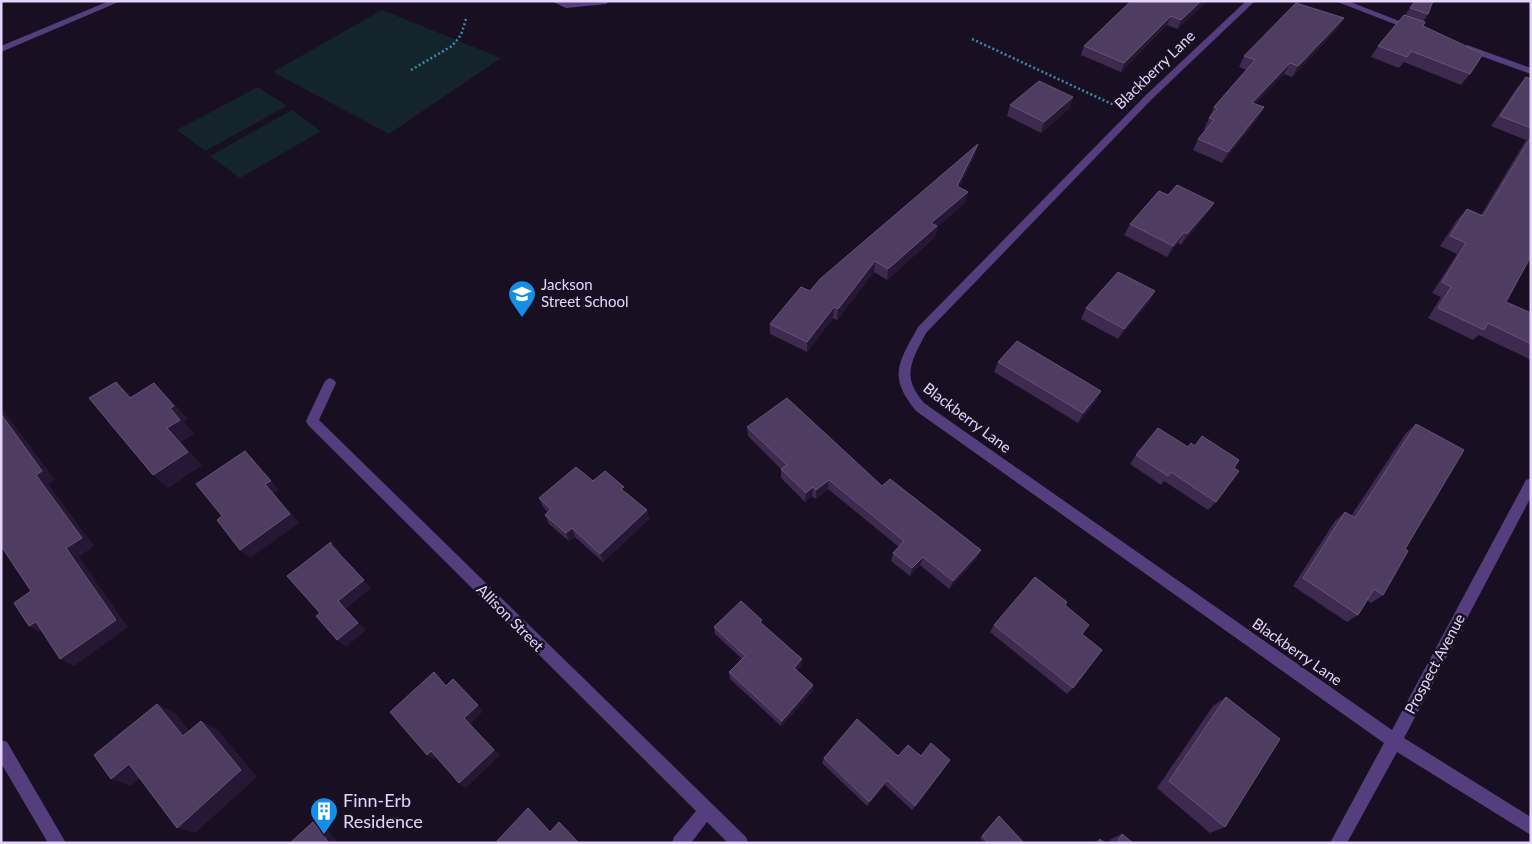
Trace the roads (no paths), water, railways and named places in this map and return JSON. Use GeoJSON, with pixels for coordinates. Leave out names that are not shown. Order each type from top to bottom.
{"type":"FeatureCollection","features":[{"type":"Feature","properties":{"kind":"street"},"geometry":{"type":"LineString","coordinates":[[1,49],[117,1]]}},
{"type":"Feature","properties":{"kind":"street"},"geometry":{"type":"LineString","coordinates":[[555,1],[566,5],[606,1]]}},
{"type":"Feature","properties":{"kind":"street","name":"Blackberry Lane"},"geometry":{"type":"LineString","coordinates":[[1251,1],[1133,114],[922,330],[903,368],[902,375],[907,390],[920,407],[1394,741],[1531,827]]}},
{"type":"Feature","properties":{"kind":"street"},"geometry":{"type":"LineString","coordinates":[[1339,1],[1421,31]]}},
{"type":"Feature","properties":{"kind":"street"},"geometry":{"type":"LineString","coordinates":[[1458,45],[1531,71]]}},
{"type":"Feature","properties":{"kind":"street","name":"Allison Street"},"geometry":{"type":"LineString","coordinates":[[330,383],[312,421],[740,843]]}},
{"type":"Feature","properties":{"kind":"street","name":"Prospect Avenue"},"geometry":{"type":"LineString","coordinates":[[1338,843],[1531,484]]}},
{"type":"Feature","properties":{"kind":"street"},"geometry":{"type":"LineString","coordinates":[[1,748],[58,843]]}},
{"type":"Feature","properties":{"kind":"street"},"geometry":{"type":"LineString","coordinates":[[680,843],[706,811]]}},
{"type":"Feature","properties":{"kind":"place","name":"Jackson Street School"},"geometry":{"type":"Point","coordinates":[522,318]}},
{"type":"Feature","properties":{"kind":"place","name":"Finn-Erb Residence"},"geometry":{"type":"Point","coordinates":[324,835]}}]}
